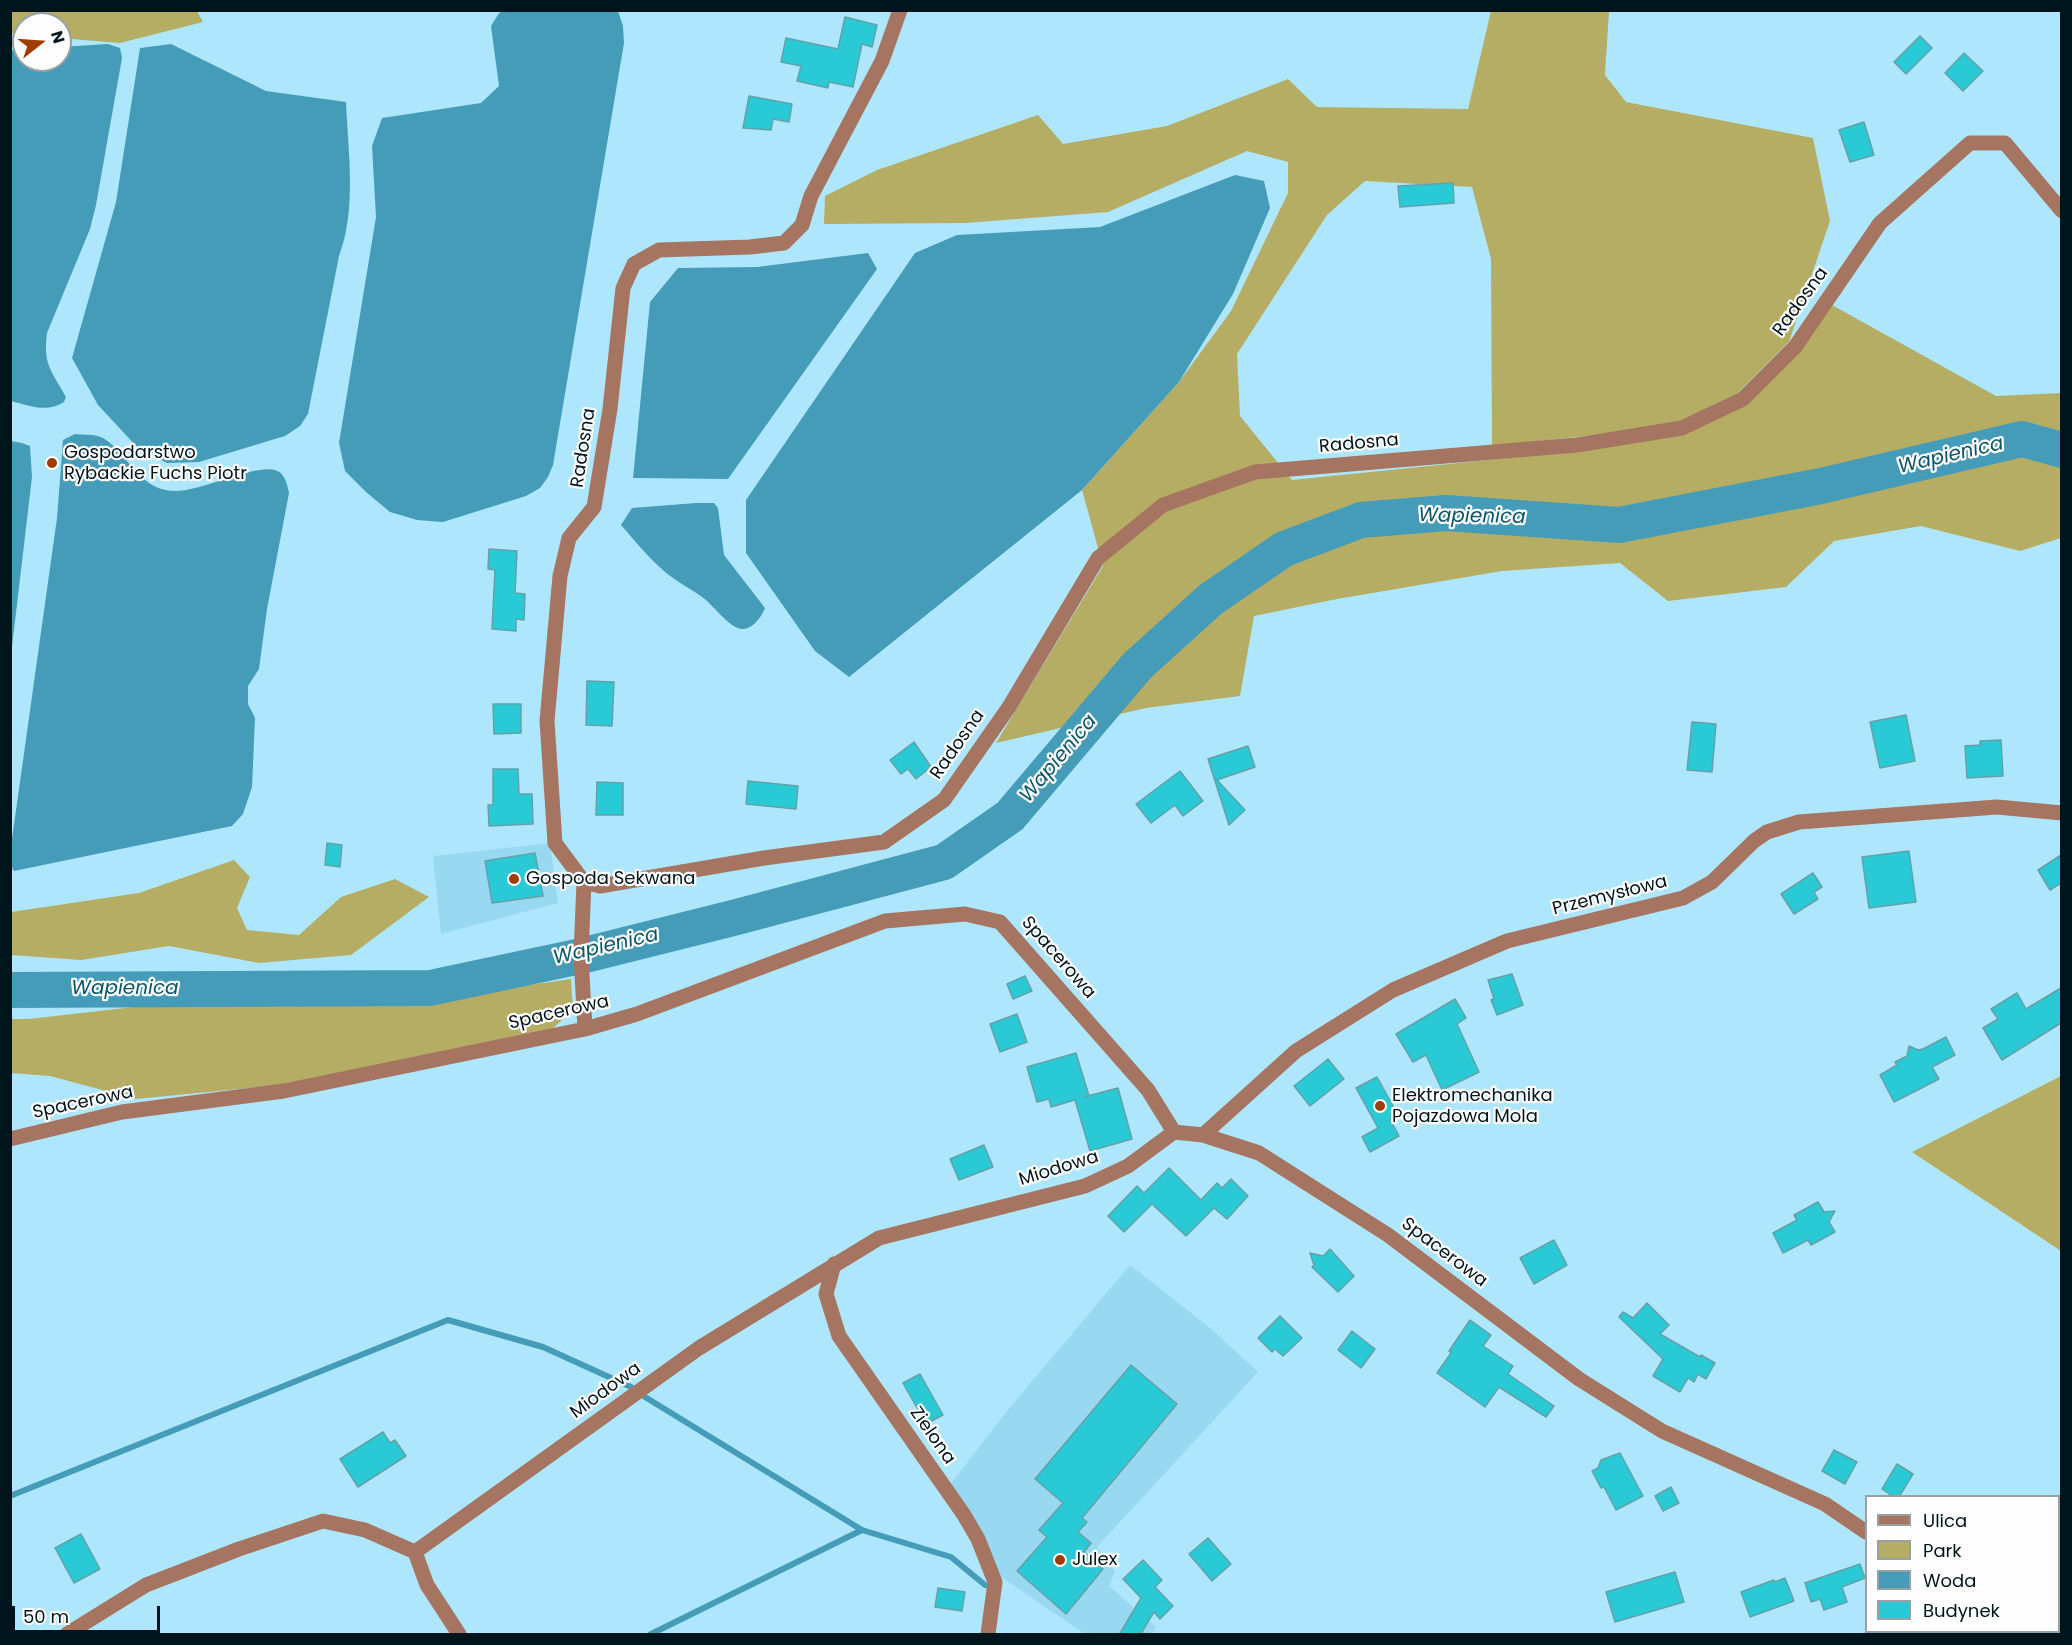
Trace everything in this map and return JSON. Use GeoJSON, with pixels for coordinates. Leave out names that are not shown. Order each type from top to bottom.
{"type":"FeatureCollection","features":[{"type":"Feature","properties":{"kind":"street","name":"Radosna"},"geometry":{"type":"LineString","coordinates":[[900,10],[882,61],[811,196],[802,225],[784,243],[750,247],[659,250],[634,264],[623,288],[610,409],[594,507],[569,538],[560,576],[547,721],[555,843],[584,882],[600,886],[764,858],[884,842],[944,800],[1009,707],[1098,558],[1163,505],[1255,472],[1577,445],[1682,428],[1743,399],[1795,347],[1880,223],[1970,143],[2005,143],[2061,211]]}},
{"type":"Feature","properties":{"kind":"street","name":"Przemysłowa"},"geometry":{"type":"LineString","coordinates":[[1203,1135],[1296,1051],[1393,990],[1507,941],[1683,898],[1712,882],[1754,841],[1782,826],[1798,822],[1996,807],[2061,813]]}},
{"type":"Feature","properties":{"kind":"street"},"geometry":{"type":"LineString","coordinates":[[584,882],[581,956],[585,1029]]}},
{"type":"Feature","properties":{"kind":"street","name":"Spacerowa"},"geometry":{"type":"LineString","coordinates":[[10,1139],[122,1112],[284,1091],[585,1029],[638,1014],[885,921],[965,914],[1000,922],[1149,1090],[1174,1132],[1203,1135],[1258,1153],[1378,1229],[1579,1379],[1662,1431],[1825,1504],[1865,1531]]}},
{"type":"Feature","properties":{"kind":"street","name":"Miodowa"},"geometry":{"type":"LineString","coordinates":[[415,1552],[699,1348],[879,1238],[1085,1186],[1128,1166],[1174,1132]]}},
{"type":"Feature","properties":{"kind":"street","name":"Zielona"},"geometry":{"type":"LineString","coordinates":[[834,1264],[826,1294],[839,1336],[964,1515],[982,1550],[995,1582],[988,1635]]}},
{"type":"Feature","properties":{"kind":"street"},"geometry":{"type":"LineString","coordinates":[[67,1635],[146,1585],[239,1549],[323,1521],[365,1530],[415,1552],[427,1586],[459,1635]]}},
{"type":"Feature","properties":{"kind":"shaded area"},"geometry":{"type":"Polygon","coordinates":[[[550,843],[558,903],[441,934],[433,856],[550,843]]]}},
{"type":"Feature","properties":{"kind":"shaded area"},"geometry":{"type":"Polygon","coordinates":[[[1130,1265],[1209,1327],[1258,1372],[1097,1547],[1115,1571],[1109,1586],[1156,1627],[1151,1634],[1085,1634],[1000,1576],[949,1486],[1007,1411],[1130,1265]]]}},
{"type":"Feature","properties":{"kind":"green space"},"geometry":{"type":"Polygon","coordinates":[[[10,11],[197,11],[203,22],[120,43],[72,39],[72,12],[12,12],[11,34],[10,11]]]}},
{"type":"Feature","properties":{"kind":"green space"},"geometry":{"type":"Polygon","coordinates":[[[1491,11],[1609,11],[1605,75],[1626,102],[1813,138],[1830,221],[1789,342],[1738,393],[1680,422],[1745,404],[1832,305],[1996,396],[2061,393],[2061,538],[2020,551],[1921,526],[1834,541],[1786,587],[1668,601],[1620,563],[1502,571],[1337,599],[1254,616],[1240,696],[1146,708],[996,743],[1103,566],[1082,490],[1179,382],[1231,311],[1288,193],[1288,162],[1247,151],[1108,212],[966,223],[824,224],[825,196],[877,170],[1038,115],[1063,144],[1167,126],[1288,79],[1317,107],[1468,109],[1491,11]],[[1365,181],[1327,215],[1237,354],[1240,416],[1292,480],[1576,451],[1675,423],[1492,446],[1491,259],[1472,187],[1365,181]]]}},
{"type":"Feature","properties":{"kind":"green space"},"geometry":{"type":"Polygon","coordinates":[[[234,860],[250,877],[237,908],[247,930],[299,935],[341,897],[395,879],[429,897],[351,955],[259,963],[169,946],[81,960],[11,955],[11,912],[139,893],[234,860]]]}},
{"type":"Feature","properties":{"kind":"green space"},"geometry":{"type":"Polygon","coordinates":[[[571,979],[573,1010],[550,1031],[280,1085],[136,1099],[50,1076],[11,1073],[10,1019],[29,1019],[169,1003],[409,1002],[571,979]]]}},
{"type":"Feature","properties":{"kind":"green space"},"geometry":{"type":"Polygon","coordinates":[[[2061,1076],[2061,1251],[1912,1152],[2061,1076]]]}},
{"type":"Feature","properties":{"kind":"water"},"geometry":{"type":"Polygon","coordinates":[[[503,11],[618,11],[623,26],[624,43],[553,465],[540,488],[526,496],[443,522],[417,520],[390,512],[366,492],[345,471],[339,443],[376,217],[372,146],[382,118],[481,103],[499,86],[491,26],[499,13],[503,11]]]}},
{"type":"Feature","properties":{"kind":"water"},"geometry":{"type":"Polygon","coordinates":[[[108,44],[120,48],[122,58],[90,229],[47,333],[46,353],[49,367],[66,397],[64,402],[45,408],[11,401],[11,50],[12,72],[72,72],[72,46],[108,44]]]}},
{"type":"Feature","properties":{"kind":"water"},"geometry":{"type":"Polygon","coordinates":[[[171,44],[266,91],[346,102],[350,200],[345,238],[339,256],[308,414],[300,426],[285,436],[199,462],[167,463],[138,448],[98,405],[72,358],[116,202],[140,48],[171,44]]]}},
{"type":"Feature","properties":{"kind":"water"},"geometry":{"type":"Polygon","coordinates":[[[1235,175],[1264,181],[1270,208],[1233,294],[1179,382],[1082,490],[849,677],[815,651],[746,553],[746,500],[915,253],[957,235],[1100,227],[1235,175]]]}},
{"type":"Feature","properties":{"kind":"water"},"geometry":{"type":"Polygon","coordinates":[[[868,253],[877,269],[728,479],[633,478],[650,302],[678,268],[757,267],[868,253]]]}},
{"type":"Feature","properties":{"kind":"water"},"geometry":{"type":"Polygon","coordinates":[[[75,434],[95,435],[107,441],[150,484],[162,489],[186,490],[266,469],[278,471],[285,479],[289,493],[267,609],[259,669],[248,686],[248,704],[255,718],[252,787],[243,814],[232,826],[14,871],[11,866],[11,846],[57,518],[63,440],[75,434]]]}},
{"type":"Feature","properties":{"kind":"water"},"geometry":{"type":"Polygon","coordinates":[[[11,441],[30,446],[32,477],[11,655],[11,441]]]}},
{"type":"Feature","properties":{"kind":"water"},"geometry":{"type":"Polygon","coordinates":[[[714,503],[718,508],[724,555],[765,608],[757,622],[750,627],[743,629],[734,626],[703,598],[677,581],[646,553],[621,525],[632,508],[714,503]]]}},
{"type":"Feature","properties":{"kind":"building"},"geometry":{"type":"Polygon","coordinates":[[[845,17],[877,25],[872,47],[862,44],[853,87],[829,82],[828,88],[797,81],[801,66],[781,62],[786,38],[838,49],[845,17]]]}},
{"type":"Feature","properties":{"kind":"building"},"geometry":{"type":"Polygon","coordinates":[[[1920,36],[1932,48],[1906,74],[1894,62],[1920,36]]]}},
{"type":"Feature","properties":{"kind":"building"},"geometry":{"type":"Polygon","coordinates":[[[1964,53],[1983,71],[1963,91],[1945,73],[1964,53]]]}},
{"type":"Feature","properties":{"kind":"building"},"geometry":{"type":"Polygon","coordinates":[[[749,96],[792,104],[789,122],[773,119],[771,130],[743,128],[749,96]]]}},
{"type":"Feature","properties":{"kind":"building"},"geometry":{"type":"Polygon","coordinates":[[[1864,122],[1874,155],[1850,162],[1839,130],[1864,122]]]}},
{"type":"Feature","properties":{"kind":"building"},"geometry":{"type":"Polygon","coordinates":[[[1453,183],[1454,203],[1400,207],[1398,186],[1453,183]]]}},
{"type":"Feature","properties":{"kind":"building"},"geometry":{"type":"Polygon","coordinates":[[[489,549],[517,551],[515,593],[525,594],[524,620],[516,619],[516,631],[492,629],[495,570],[488,569],[489,549]]]}},
{"type":"Feature","properties":{"kind":"building"},"geometry":{"type":"Polygon","coordinates":[[[587,681],[614,682],[612,726],[586,725],[587,681]]]}},
{"type":"Feature","properties":{"kind":"building"},"geometry":{"type":"Polygon","coordinates":[[[493,704],[521,704],[521,733],[494,734],[493,704]]]}},
{"type":"Feature","properties":{"kind":"building"},"geometry":{"type":"Polygon","coordinates":[[[1906,715],[1915,761],[1880,768],[1870,722],[1906,715]]]}},
{"type":"Feature","properties":{"kind":"building"},"geometry":{"type":"Polygon","coordinates":[[[1692,722],[1716,724],[1712,772],[1687,770],[1692,722]]]}},
{"type":"Feature","properties":{"kind":"building"},"geometry":{"type":"Polygon","coordinates":[[[2001,740],[2003,776],[1967,778],[1965,746],[1980,745],[1980,741],[2001,740]]]}},
{"type":"Feature","properties":{"kind":"building"},"geometry":{"type":"Polygon","coordinates":[[[914,742],[931,767],[916,779],[908,769],[901,774],[890,760],[914,742]]]}},
{"type":"Feature","properties":{"kind":"building"},"geometry":{"type":"Polygon","coordinates":[[[1248,746],[1255,767],[1217,780],[1245,810],[1229,825],[1208,759],[1248,746]]]}},
{"type":"Feature","properties":{"kind":"building"},"geometry":{"type":"Polygon","coordinates":[[[493,769],[518,769],[519,794],[532,794],[533,824],[489,826],[488,805],[493,805],[493,769]]]}},
{"type":"Feature","properties":{"kind":"building"},"geometry":{"type":"Polygon","coordinates":[[[1180,771],[1203,801],[1183,816],[1175,805],[1151,823],[1136,804],[1180,771]]]}},
{"type":"Feature","properties":{"kind":"building"},"geometry":{"type":"Polygon","coordinates":[[[748,781],[798,786],[796,809],[746,804],[748,781]]]}},
{"type":"Feature","properties":{"kind":"building"},"geometry":{"type":"Polygon","coordinates":[[[597,782],[623,783],[623,815],[596,815],[597,782]]]}},
{"type":"Feature","properties":{"kind":"building"},"geometry":{"type":"Polygon","coordinates":[[[327,843],[342,845],[340,867],[325,865],[327,843]]]}},
{"type":"Feature","properties":{"kind":"building"},"geometry":{"type":"Polygon","coordinates":[[[1909,851],[1916,902],[1869,908],[1862,857],[1909,851]]]}},
{"type":"Feature","properties":{"kind":"building","name":"Gospoda Sekwana"},"geometry":{"type":"Polygon","coordinates":[[[535,853],[543,896],[492,903],[485,861],[535,853]]]}},
{"type":"Feature","properties":{"kind":"building"},"geometry":{"type":"Polygon","coordinates":[[[2061,855],[2061,883],[2050,890],[2038,870],[2061,855]]]}},
{"type":"Feature","properties":{"kind":"building"},"geometry":{"type":"Polygon","coordinates":[[[1813,873],[1822,887],[1814,892],[1818,899],[1794,914],[1781,894],[1813,873]]]}},
{"type":"Feature","properties":{"kind":"building"},"geometry":{"type":"Polygon","coordinates":[[[1512,974],[1523,1005],[1497,1015],[1491,1000],[1494,999],[1488,980],[1512,974]]]}},
{"type":"Feature","properties":{"kind":"building"},"geometry":{"type":"Polygon","coordinates":[[[1025,976],[1032,991],[1013,999],[1007,984],[1025,976]]]}},
{"type":"Feature","properties":{"kind":"building"},"geometry":{"type":"Polygon","coordinates":[[[2061,988],[2061,1023],[2002,1060],[1983,1028],[1998,1019],[1991,1009],[2017,993],[2026,1009],[2061,988]]]}},
{"type":"Feature","properties":{"kind":"building"},"geometry":{"type":"Polygon","coordinates":[[[1455,999],[1466,1018],[1457,1024],[1479,1072],[1442,1090],[1426,1055],[1413,1062],[1396,1034],[1455,999]]]}},
{"type":"Feature","properties":{"kind":"building"},"geometry":{"type":"Polygon","coordinates":[[[1017,1014],[1027,1042],[1000,1052],[990,1024],[1017,1014]]]}},
{"type":"Feature","properties":{"kind":"building"},"geometry":{"type":"Polygon","coordinates":[[[1946,1037],[1955,1055],[1932,1067],[1939,1079],[1894,1102],[1880,1075],[1897,1065],[1895,1062],[1907,1056],[1909,1046],[1918,1050],[1923,1049],[1946,1037]]]}},
{"type":"Feature","properties":{"kind":"building"},"geometry":{"type":"Polygon","coordinates":[[[1076,1053],[1089,1096],[1118,1088],[1132,1139],[1090,1151],[1075,1100],[1051,1107],[1049,1099],[1037,1102],[1027,1067],[1076,1053]]]}},
{"type":"Feature","properties":{"kind":"building"},"geometry":{"type":"Polygon","coordinates":[[[1328,1059],[1344,1079],[1310,1106],[1294,1086],[1328,1059]]]}},
{"type":"Feature","properties":{"kind":"building"},"geometry":{"type":"Polygon","coordinates":[[[1377,1077],[1398,1115],[1390,1119],[1399,1136],[1370,1152],[1362,1137],[1378,1128],[1356,1088],[1377,1077]]]}},
{"type":"Feature","properties":{"kind":"building"},"geometry":{"type":"Polygon","coordinates":[[[984,1145],[993,1167],[959,1180],[950,1159],[984,1145]]]}},
{"type":"Feature","properties":{"kind":"building"},"geometry":{"type":"Polygon","coordinates":[[[1169,1168],[1201,1200],[1217,1183],[1222,1188],[1231,1179],[1248,1196],[1227,1219],[1214,1208],[1186,1236],[1152,1204],[1124,1232],[1108,1216],[1137,1186],[1144,1193],[1169,1168]]]}},
{"type":"Feature","properties":{"kind":"building"},"geometry":{"type":"Polygon","coordinates":[[[1818,1202],[1824,1212],[1835,1211],[1829,1222],[1835,1232],[1811,1245],[1808,1240],[1783,1253],[1773,1233],[1797,1220],[1794,1215],[1818,1202]]]}},
{"type":"Feature","properties":{"kind":"building"},"geometry":{"type":"Polygon","coordinates":[[[1554,1240],[1567,1265],[1534,1284],[1520,1258],[1554,1240]]]}},
{"type":"Feature","properties":{"kind":"building"},"geometry":{"type":"Polygon","coordinates":[[[1330,1249],[1354,1276],[1338,1292],[1312,1267],[1314,1265],[1310,1253],[1323,1256],[1330,1249]]]}},
{"type":"Feature","properties":{"kind":"building"},"geometry":{"type":"Polygon","coordinates":[[[1647,1303],[1669,1325],[1660,1334],[1715,1363],[1706,1379],[1698,1374],[1694,1382],[1688,1378],[1680,1392],[1653,1376],[1663,1359],[1619,1317],[1623,1312],[1633,1318],[1647,1303]]]}},
{"type":"Feature","properties":{"kind":"building"},"geometry":{"type":"Polygon","coordinates":[[[1280,1316],[1302,1338],[1283,1356],[1275,1349],[1272,1352],[1258,1338],[1280,1316]]]}},
{"type":"Feature","properties":{"kind":"building"},"geometry":{"type":"Polygon","coordinates":[[[1470,1320],[1491,1335],[1483,1346],[1513,1366],[1508,1374],[1554,1406],[1546,1417],[1499,1387],[1485,1407],[1437,1373],[1470,1320]]]}},
{"type":"Feature","properties":{"kind":"building"},"geometry":{"type":"Polygon","coordinates":[[[1352,1331],[1375,1349],[1361,1368],[1338,1350],[1352,1331]]]}},
{"type":"Feature","properties":{"kind":"building"},"geometry":{"type":"Polygon","coordinates":[[[1131,1365],[1177,1404],[1082,1518],[1087,1522],[1078,1532],[1091,1543],[1084,1552],[1103,1569],[1066,1614],[1017,1571],[1047,1537],[1039,1530],[1063,1503],[1035,1479],[1131,1365]]]}},
{"type":"Feature","properties":{"kind":"building"},"geometry":{"type":"Polygon","coordinates":[[[920,1374],[943,1415],[926,1424],[903,1383],[920,1374]]]}},
{"type":"Feature","properties":{"kind":"building"},"geometry":{"type":"Polygon","coordinates":[[[383,1432],[390,1443],[395,1440],[406,1456],[358,1487],[340,1459],[383,1432]]]}},
{"type":"Feature","properties":{"kind":"building"},"geometry":{"type":"Polygon","coordinates":[[[1834,1450],[1857,1462],[1845,1484],[1822,1471],[1834,1450]]]}},
{"type":"Feature","properties":{"kind":"building"},"geometry":{"type":"Polygon","coordinates":[[[1620,1453],[1643,1496],[1616,1510],[1604,1487],[1601,1488],[1592,1471],[1598,1468],[1601,1460],[1620,1453]]]}},
{"type":"Feature","properties":{"kind":"building"},"geometry":{"type":"Polygon","coordinates":[[[1897,1464],[1913,1474],[1900,1495],[1891,1495],[1882,1489],[1897,1464]]]}},
{"type":"Feature","properties":{"kind":"building"},"geometry":{"type":"Polygon","coordinates":[[[1671,1487],[1679,1503],[1663,1511],[1655,1496],[1671,1487]]]}},
{"type":"Feature","properties":{"kind":"building"},"geometry":{"type":"Polygon","coordinates":[[[81,1534],[100,1569],[74,1583],[55,1548],[81,1534]]]}},
{"type":"Feature","properties":{"kind":"building"},"geometry":{"type":"Polygon","coordinates":[[[1208,1538],[1231,1564],[1212,1581],[1189,1554],[1208,1538]]]}},
{"type":"Feature","properties":{"kind":"building"},"geometry":{"type":"Polygon","coordinates":[[[1143,1560],[1162,1580],[1155,1587],[1173,1606],[1160,1619],[1154,1612],[1140,1635],[1119,1635],[1141,1598],[1123,1579],[1143,1560]]]}},
{"type":"Feature","properties":{"kind":"building"},"geometry":{"type":"Polygon","coordinates":[[[1860,1564],[1865,1578],[1842,1587],[1847,1602],[1824,1610],[1820,1599],[1811,1602],[1805,1583],[1860,1564]]]}},
{"type":"Feature","properties":{"kind":"building"},"geometry":{"type":"Polygon","coordinates":[[[1675,1572],[1684,1602],[1615,1622],[1606,1592],[1675,1572]]]}},
{"type":"Feature","properties":{"kind":"building"},"geometry":{"type":"Polygon","coordinates":[[[1785,1578],[1794,1601],[1750,1617],[1741,1592],[1785,1578]]]}},
{"type":"Feature","properties":{"kind":"building"},"geometry":{"type":"Polygon","coordinates":[[[938,1588],[965,1592],[962,1611],[935,1607],[938,1588]]]}},
{"type":"Feature","properties":{"kind":"waterway","name":"Wapienica"},"geometry":{"type":"LineString","coordinates":[[10,990],[430,988],[581,956],[733,918],[944,862],[1010,816],[1137,666],[1211,599],[1284,549],[1361,520],[1446,513],[1619,525],[1821,486],[2022,439],[2062,450]]}},
{"type":"Feature","properties":{"kind":"waterway"},"geometry":{"type":"LineString","coordinates":[[10,1496],[448,1320],[543,1347],[631,1387]]}},
{"type":"Feature","properties":{"kind":"waterway"},"geometry":{"type":"LineString","coordinates":[[645,1397],[862,1530],[951,1557],[985,1585]]}},
{"type":"Feature","properties":{"kind":"waterway"},"geometry":{"type":"LineString","coordinates":[[651,1634],[862,1530]]}},
{"type":"Feature","properties":{"kind":"place","name":"Gospodarstwo Rybackie Fuchs Piotr"},"geometry":{"type":"Point","coordinates":[52,463]}},
{"type":"Feature","properties":{"kind":"place","name":"Gospoda Sekwana"},"geometry":{"type":"Point","coordinates":[514,879]}},
{"type":"Feature","properties":{"kind":"place","name":"Elektromechanika Pojazdowa Mola"},"geometry":{"type":"Point","coordinates":[1380,1106]}},
{"type":"Feature","properties":{"kind":"place","name":"Julex"},"geometry":{"type":"Point","coordinates":[1060,1560]}}]}
